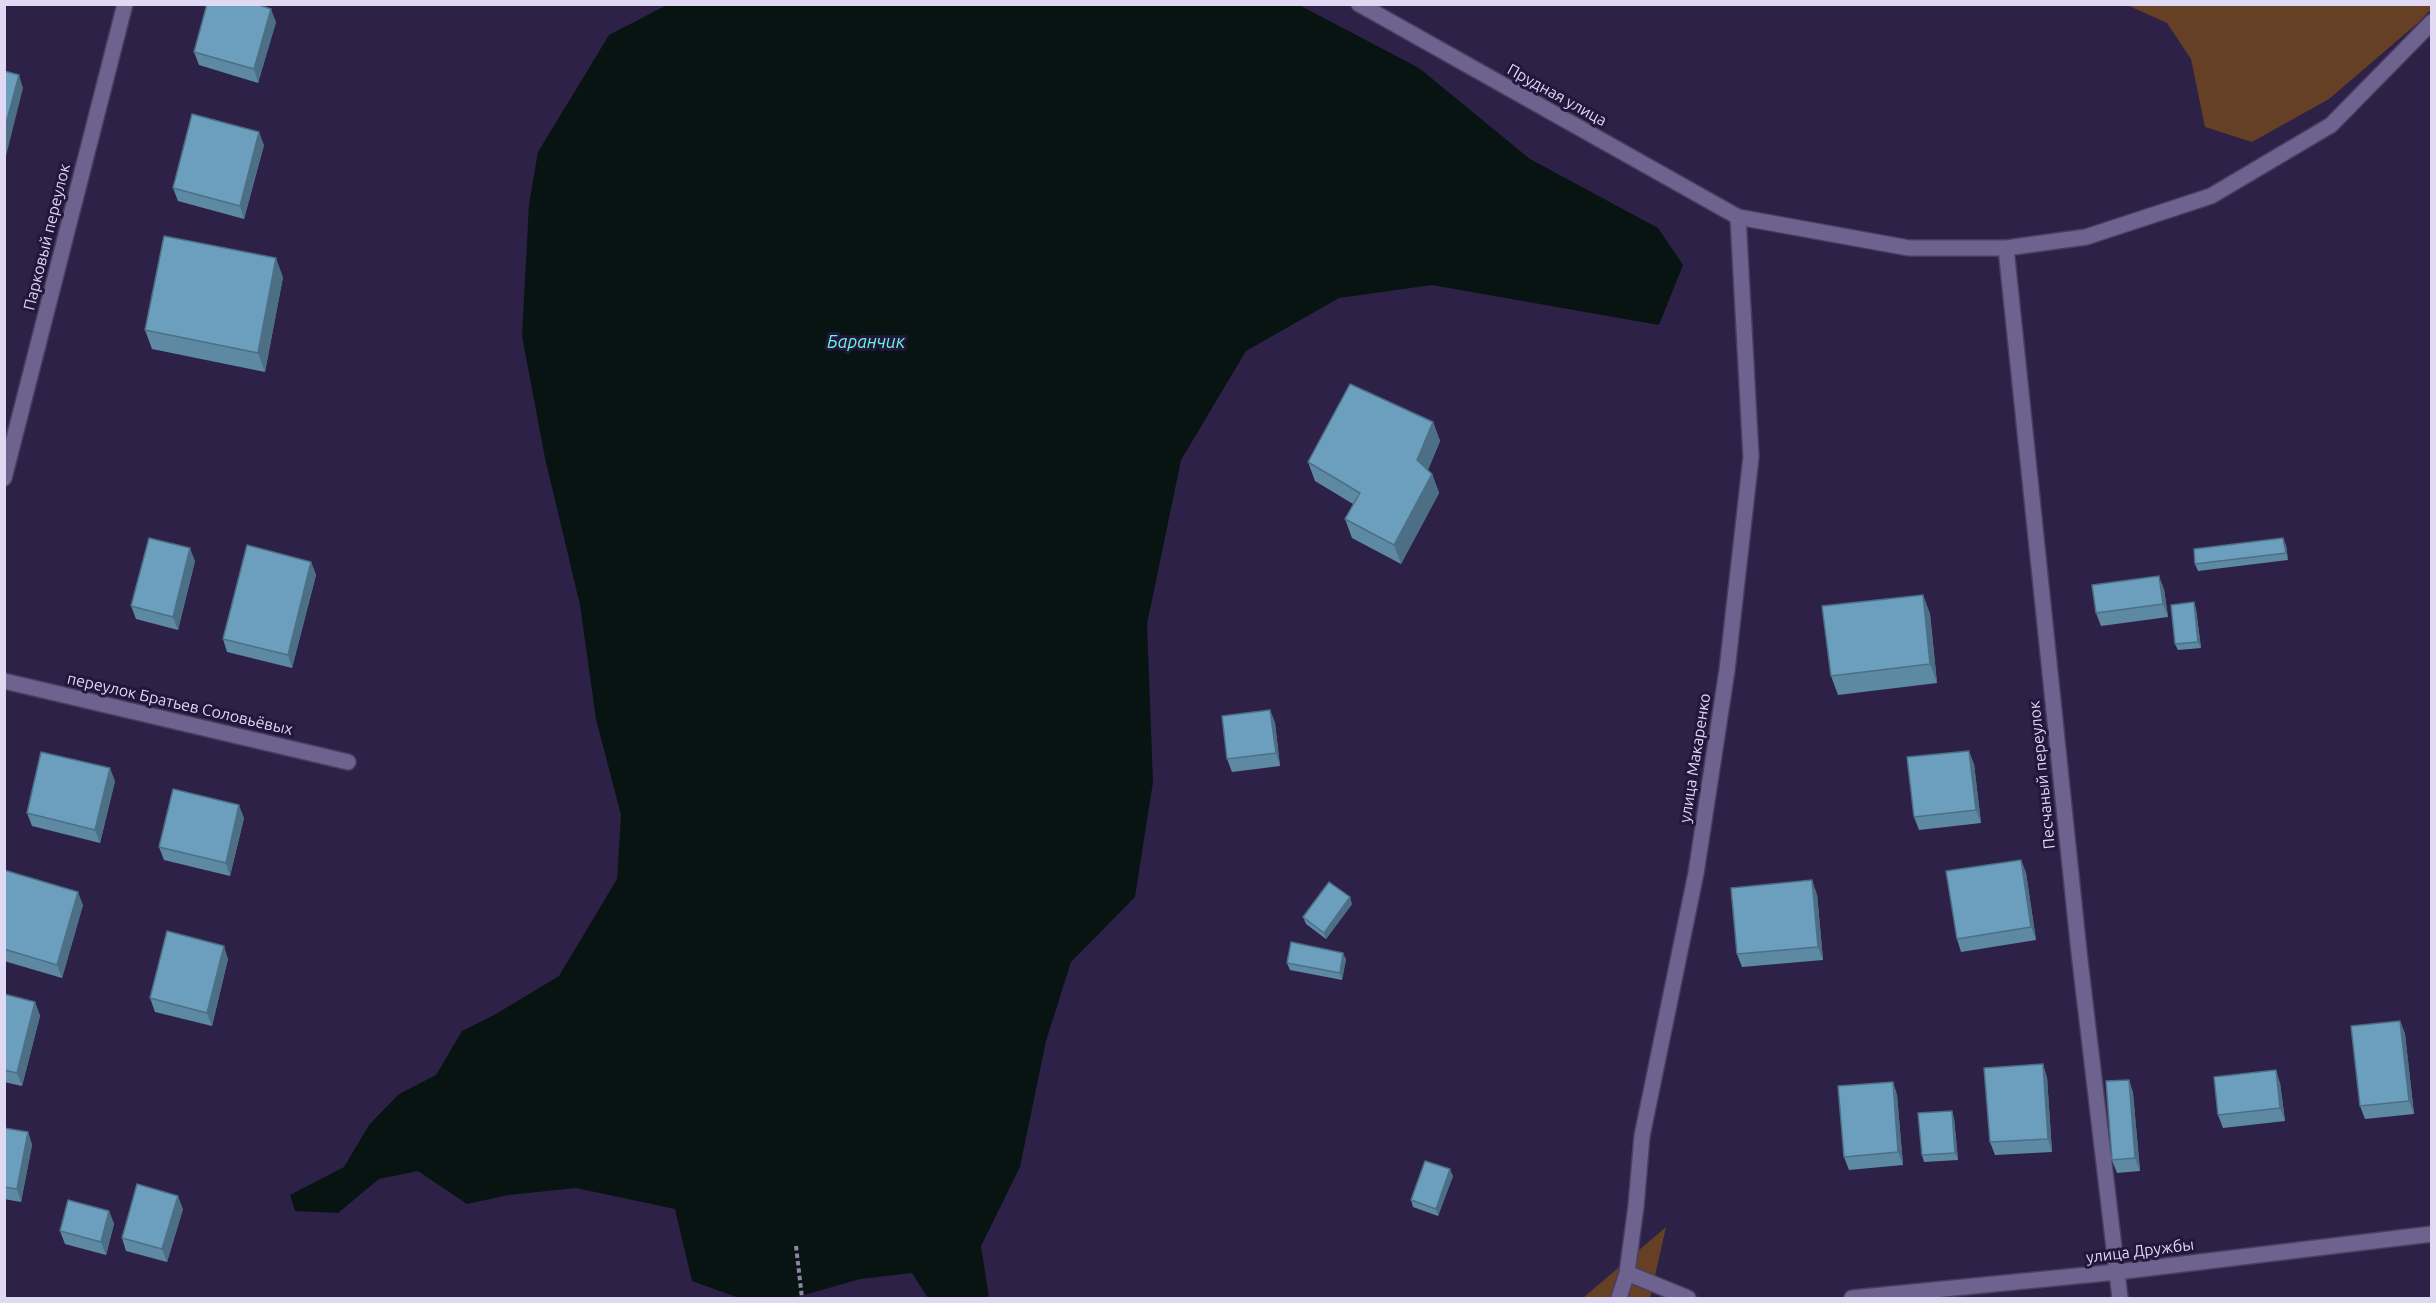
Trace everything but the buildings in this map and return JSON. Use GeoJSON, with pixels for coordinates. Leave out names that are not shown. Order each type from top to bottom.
{"type":"FeatureCollection","features":[{"type":"Feature","properties":{"kind":"street","name":"Парковый переулок"},"geometry":{"type":"LineString","coordinates":[[4,478],[125,4]]}},
{"type":"Feature","properties":{"kind":"street","name":"Прудная улица"},"geometry":{"type":"LineString","coordinates":[[1359,4],[1738,217],[1909,248],[2006,248],[2086,237],[2211,196],[2331,126],[2432,22]]}},
{"type":"Feature","properties":{"kind":"street","name":"улица Макаренко"},"geometry":{"type":"LineString","coordinates":[[1619,1299],[1627,1273],[1642,1136],[1696,873],[1718,727],[1751,457],[1738,217]]}},
{"type":"Feature","properties":{"kind":"street","name":"Песчаный переулок"},"geometry":{"type":"LineString","coordinates":[[2006,248],[2079,952],[2120,1299]]}},
{"type":"Feature","properties":{"kind":"street","name":"переулок Братьев Соловьёвых"},"geometry":{"type":"LineString","coordinates":[[4,681],[348,762]]}},
{"type":"Feature","properties":{"kind":"street","name":"улица Дружбы"},"geometry":{"type":"LineString","coordinates":[[1852,1299],[2117,1272],[2432,1234]]}},
{"type":"Feature","properties":{"kind":"street"},"geometry":{"type":"LineString","coordinates":[[1627,1273],[1688,1299]]}},
{"type":"Feature","properties":{"kind":"path"},"geometry":{"type":"LineString","coordinates":[[796,1246],[802,1299]]}},
{"type":"Feature","properties":{"kind":"shaded area"},"geometry":{"type":"Polygon","coordinates":[[[2431,4],[2431,9],[2419,22],[2329,99],[2252,142],[2205,127],[2191,59],[2167,23],[2127,5],[2431,4]]]}},
{"type":"Feature","properties":{"kind":"shaded area"},"geometry":{"type":"Polygon","coordinates":[[[1666,1227],[1650,1298],[1583,1298],[1666,1227]]]}},
{"type":"Feature","properties":{"kind":"water","name":"Баранчик"},"geometry":{"type":"Polygon","coordinates":[[[669,4],[1299,5],[1419,68],[1530,159],[1658,228],[1683,265],[1659,325],[1432,285],[1339,298],[1246,351],[1181,460],[1147,624],[1153,782],[1135,897],[1071,962],[1046,1041],[1020,1167],[981,1246],[989,1298],[928,1298],[912,1273],[860,1279],[794,1298],[739,1298],[692,1281],[675,1209],[576,1188],[508,1195],[467,1204],[418,1171],[379,1179],[338,1213],[295,1211],[290,1195],[344,1167],[369,1125],[399,1094],[436,1075],[462,1031],[496,1014],[559,976],[617,879],[621,815],[596,719],[580,605],[545,458],[522,336],[529,204],[538,152],[609,35],[669,4]]]}}]}
